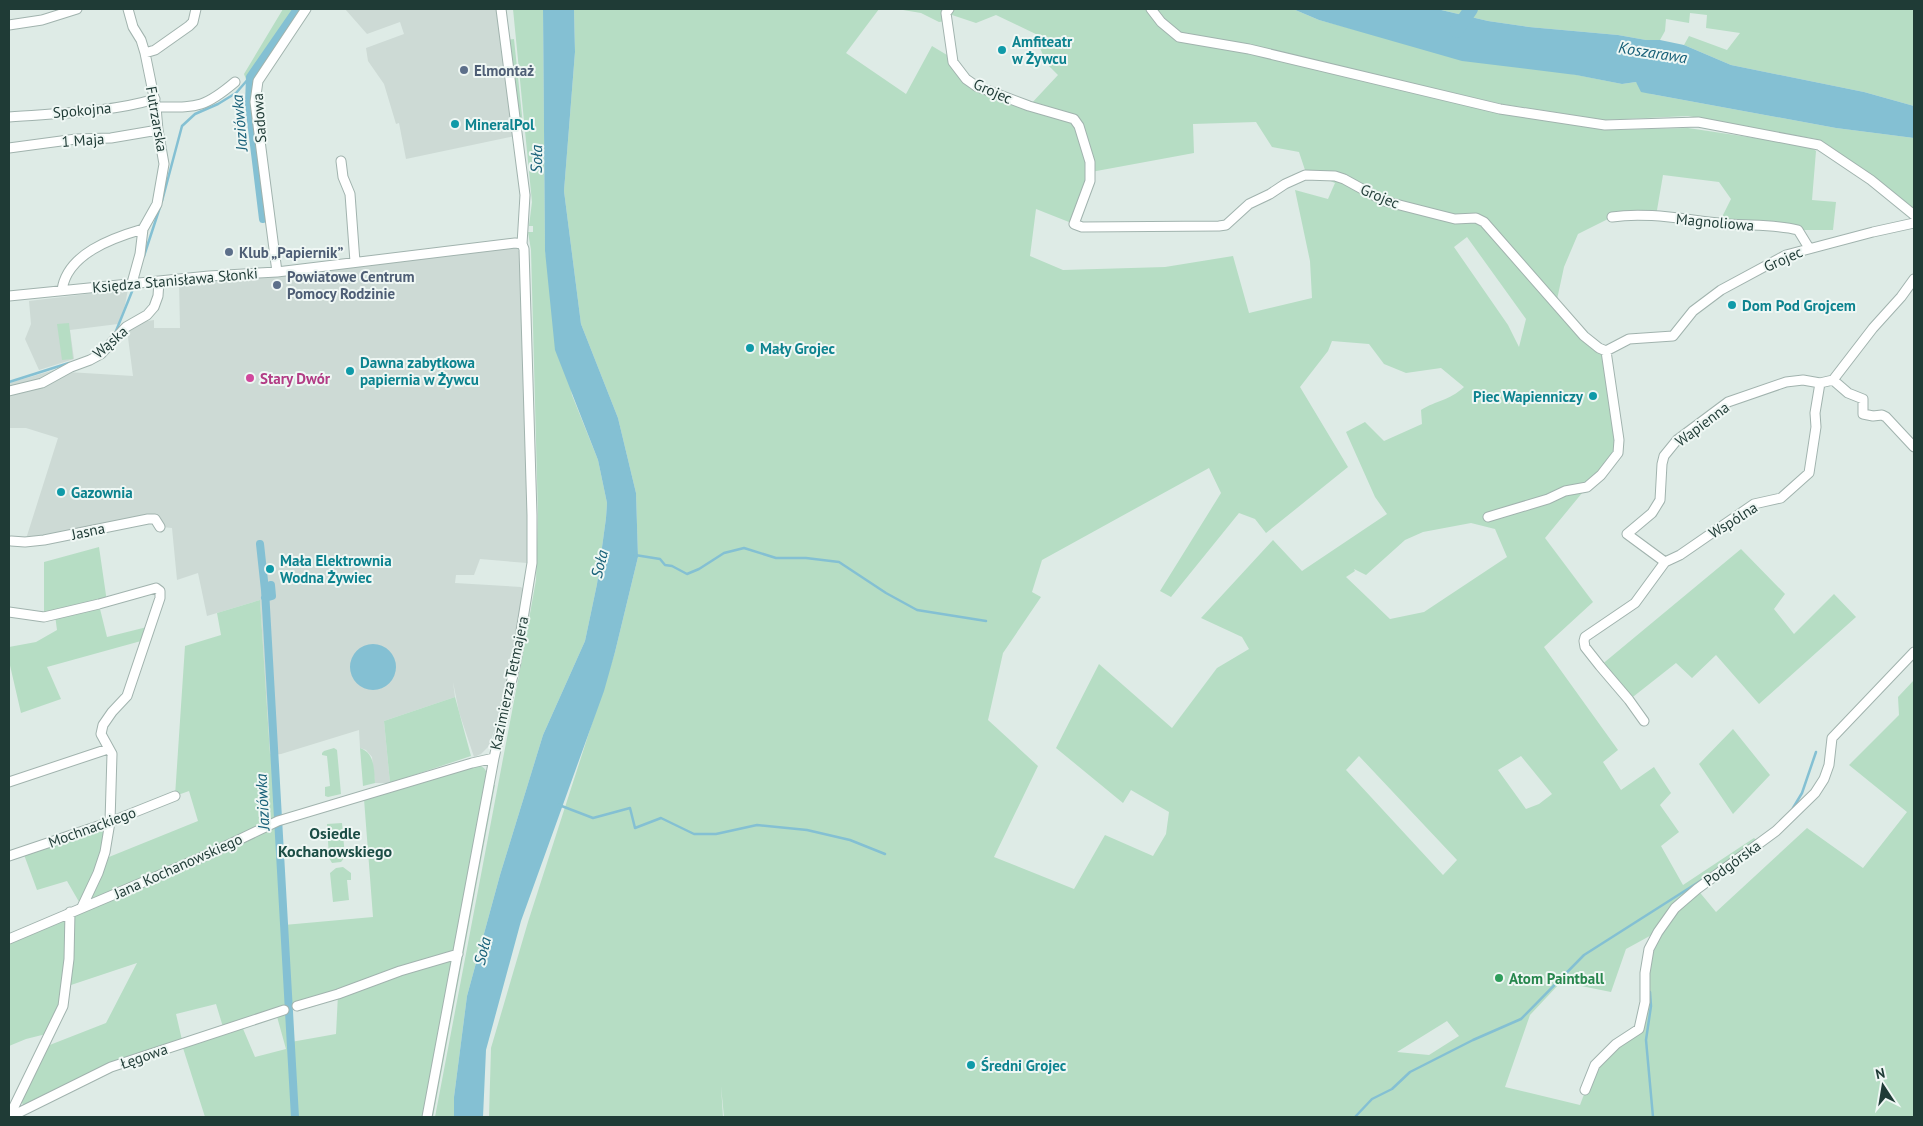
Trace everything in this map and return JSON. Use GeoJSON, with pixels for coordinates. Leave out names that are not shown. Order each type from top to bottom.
{"type":"FeatureCollection","features":[{"type":"Feature","properties":{"kind":"street"},"geometry":{"type":"LineString","coordinates":[[9,25],[42,20],[77,9]]}},
{"type":"Feature","properties":{"kind":"street","name":"Futrzarska"},"geometry":{"type":"LineString","coordinates":[[128,9],[133,27],[141,40],[145,53],[163,152],[163,172],[157,204],[143,229],[140,254],[132,283]]}},
{"type":"Feature","properties":{"kind":"street"},"geometry":{"type":"LineString","coordinates":[[145,53],[155,50],[189,26],[196,9]]}},
{"type":"Feature","properties":{"kind":"street","name":"Sadowa"},"geometry":{"type":"LineString","coordinates":[[278,272],[259,141],[255,93],[258,81],[306,9]]}},
{"type":"Feature","properties":{"kind":"street"},"geometry":{"type":"LineString","coordinates":[[501,9],[525,195],[522,244]]}},
{"type":"Feature","properties":{"kind":"street","name":"Grojec"},"geometry":{"type":"LineString","coordinates":[[949,9],[946,13],[951,53],[954,62],[966,79],[976,86],[1029,106],[1074,119],[1080,126],[1090,162],[1090,181],[1074,224],[1082,227],[1226,225],[1249,204],[1276,191],[1296,178],[1304,175],[1335,176],[1384,200],[1447,217],[1469,217],[1484,222],[1584,336],[1606,351],[1629,339],[1672,336],[1693,311],[1721,290],[1786,255],[1914,223]]}},
{"type":"Feature","properties":{"kind":"street"},"geometry":{"type":"LineString","coordinates":[[1151,9],[1161,22],[1179,36],[1259,52],[1500,109],[1605,125],[1698,122],[1819,145],[1870,180],[1914,214]]}},
{"type":"Feature","properties":{"kind":"street","name":"Spokojna"},"geometry":{"type":"LineString","coordinates":[[9,117],[155,103],[186,108],[204,104],[220,95],[235,82]]}},
{"type":"Feature","properties":{"kind":"street","name":"1 Maja"},"geometry":{"type":"LineString","coordinates":[[9,148],[76,139],[111,138],[158,130]]}},
{"type":"Feature","properties":{"kind":"street"},"geometry":{"type":"LineString","coordinates":[[341,162],[343,177],[350,194],[355,262]]}},
{"type":"Feature","properties":{"kind":"street","name":"Magnoliowa"},"geometry":{"type":"LineString","coordinates":[[1612,217],[1621,215],[1656,216],[1726,224],[1786,227],[1798,230],[1809,248]]}},
{"type":"Feature","properties":{"kind":"street"},"geometry":{"type":"LineString","coordinates":[[62,290],[63,284],[73,267],[93,249],[110,240],[143,229]]}},
{"type":"Feature","properties":{"kind":"street","name":"Księdza Stanisława Słonki"},"geometry":{"type":"LineString","coordinates":[[9,296],[132,283],[278,272],[515,243],[522,244]]}},
{"type":"Feature","properties":{"kind":"street","name":"Kazimierza Tetmajera"},"geometry":{"type":"LineString","coordinates":[[427,1117],[494,758],[516,662],[532,564],[524,249],[522,244]]}},
{"type":"Feature","properties":{"kind":"street"},"geometry":{"type":"LineString","coordinates":[[1820,383],[1833,380],[1873,328],[1902,298],[1914,279]]}},
{"type":"Feature","properties":{"kind":"street","name":"Wąska"},"geometry":{"type":"LineString","coordinates":[[9,391],[42,382],[100,354],[126,327],[148,316],[158,296],[159,281]]}},
{"type":"Feature","properties":{"kind":"street"},"geometry":{"type":"LineString","coordinates":[[1488,517],[1548,499],[1565,491],[1587,487],[1601,475],[1618,453],[1619,440],[1606,351]]}},
{"type":"Feature","properties":{"kind":"street","name":"Wapienna"},"geometry":{"type":"LineString","coordinates":[[1666,562],[1628,534],[1652,513],[1660,500],[1664,456],[1676,440],[1728,402],[1786,382],[1803,380],[1820,383]]}},
{"type":"Feature","properties":{"kind":"street"},"geometry":{"type":"LineString","coordinates":[[1833,380],[1848,393],[1863,399],[1863,414],[1886,417],[1914,447]]}},
{"type":"Feature","properties":{"kind":"street","name":"Wspólna"},"geometry":{"type":"LineString","coordinates":[[1644,721],[1585,647],[1585,637],[1635,603],[1666,562],[1680,555],[1754,504],[1781,498],[1809,473],[1820,383]]}},
{"type":"Feature","properties":{"kind":"street","name":"Jasna"},"geometry":{"type":"LineString","coordinates":[[10,542],[44,540],[148,519],[155,520],[160,527]]}},
{"type":"Feature","properties":{"kind":"street"},"geometry":{"type":"LineString","coordinates":[[9,612],[44,617],[156,588],[160,591],[160,598],[127,696],[103,725],[102,734],[112,754],[110,822],[105,852],[98,874],[82,907]]}},
{"type":"Feature","properties":{"kind":"street","name":"Podgórska"},"geometry":{"type":"LineString","coordinates":[[1585,1090],[1595,1065],[1616,1044],[1639,1029],[1645,1002],[1645,973],[1649,949],[1658,932],[1675,908],[1697,889],[1776,830],[1815,793],[1824,779],[1829,765],[1832,738],[1914,652]]}},
{"type":"Feature","properties":{"kind":"street"},"geometry":{"type":"LineString","coordinates":[[9,782],[108,749]]}},
{"type":"Feature","properties":{"kind":"street","name":"Jana Kochanowskiego"},"geometry":{"type":"LineString","coordinates":[[9,939],[207,855],[276,822],[494,758]]}},
{"type":"Feature","properties":{"kind":"street","name":"Mochnackiego"},"geometry":{"type":"LineString","coordinates":[[9,856],[110,822],[175,796]]}},
{"type":"Feature","properties":{"kind":"street","name":"Łęgowa"},"geometry":{"type":"LineString","coordinates":[[10,1117],[63,1006],[69,959],[70,912]]}},
{"type":"Feature","properties":{"kind":"street"},"geometry":{"type":"LineString","coordinates":[[297,1006],[338,994],[400,971],[458,954]]}},
{"type":"Feature","properties":{"kind":"street","name":"Łęgowa"},"geometry":{"type":"LineString","coordinates":[[10,1117],[111,1067],[284,1010]]}},
{"type":"Feature","properties":{"kind":"shaded area"},"geometry":{"type":"Polygon","coordinates":[[[345,9],[498,9],[515,136],[406,159],[399,123],[396,124],[384,84],[368,61],[366,48],[404,34],[400,22],[367,34],[345,9]]]}},
{"type":"Feature","properties":{"kind":"shaded area"},"geometry":{"type":"Polygon","coordinates":[[[518,247],[521,252],[527,563],[480,559],[474,575],[456,575],[455,583],[521,587],[523,589],[503,704],[489,746],[481,754],[474,757],[459,712],[453,682],[455,697],[384,721],[390,783],[375,783],[372,757],[366,750],[360,748],[359,730],[281,754],[270,755],[260,600],[207,616],[198,573],[177,580],[172,528],[162,527],[160,516],[25,542],[58,438],[26,428],[9,428],[9,383],[68,366],[68,372],[133,376],[127,330],[142,322],[154,320],[154,328],[180,328],[179,282],[518,247]]]}},
{"type":"Feature","properties":{"kind":"shaded area"},"geometry":{"type":"Polygon","coordinates":[[[128,289],[125,305],[118,324],[70,330],[74,359],[39,370],[25,339],[31,324],[29,301],[128,289]]]}},
{"type":"Feature","properties":{"kind":"green space"},"geometry":{"type":"Polygon","coordinates":[[[283,9],[306,9],[254,100],[244,74],[283,9]]]}},
{"type":"Feature","properties":{"kind":"green space"},"geometry":{"type":"Polygon","coordinates":[[[513,9],[543,9],[545,251],[572,395],[598,460],[607,503],[606,518],[597,584],[585,641],[543,735],[500,875],[467,996],[454,1097],[454,1117],[435,1117],[536,580],[538,516],[531,250],[528,232],[533,232],[533,226],[529,226],[532,202],[513,9]]]}},
{"type":"Feature","properties":{"kind":"green space"},"geometry":{"type":"Polygon","coordinates":[[[574,9],[879,9],[846,53],[906,94],[932,46],[947,55],[951,53],[966,79],[1029,106],[1058,75],[1047,64],[1040,48],[1044,38],[996,15],[976,23],[946,13],[946,21],[939,22],[921,13],[897,9],[1293,9],[1319,20],[1375,35],[1622,84],[1636,82],[1651,94],[1836,128],[1914,138],[1914,215],[1819,145],[1816,139],[1688,116],[1605,120],[1501,104],[1248,45],[1249,49],[1402,90],[1498,113],[1605,130],[1688,128],[1809,146],[1816,151],[1812,200],[1836,202],[1833,230],[1798,230],[1719,223],[1731,199],[1719,182],[1663,175],[1656,216],[1612,217],[1578,234],[1564,267],[1556,304],[1606,351],[1618,453],[1545,538],[1593,602],[1544,647],[1618,750],[1603,762],[1621,790],[1654,767],[1671,793],[1660,805],[1679,832],[1661,846],[1683,885],[1754,838],[1760,843],[1697,889],[1716,912],[1807,828],[1863,868],[1907,812],[1849,765],[1899,715],[1898,697],[1914,680],[1914,1117],[724,1117],[721,1086],[723,1117],[489,1117],[491,1048],[528,922],[615,652],[638,557],[636,493],[618,418],[581,324],[564,191],[575,52],[574,9]],[[1256,122],[1193,124],[1194,153],[1091,172],[1074,224],[1036,209],[1030,256],[1063,270],[1165,267],[1233,256],[1249,313],[1312,298],[1310,261],[1295,190],[1328,199],[1335,183],[1305,170],[1299,152],[1272,147],[1256,122]],[[1467,237],[1454,247],[1508,325],[1519,347],[1526,319],[1467,237]],[[1332,341],[1328,351],[1300,387],[1348,467],[1266,533],[1255,519],[1239,513],[1171,597],[1160,591],[1221,493],[1209,468],[1042,560],[1032,592],[1041,597],[1003,653],[988,720],[1038,766],[994,857],[1074,889],[1105,835],[1153,856],[1166,834],[1169,812],[1131,790],[1123,803],[1056,748],[1099,664],[1172,728],[1217,668],[1249,649],[1242,637],[1201,618],[1273,540],[1302,571],[1387,514],[1375,497],[1346,432],[1365,422],[1384,441],[1422,424],[1421,410],[1448,398],[1464,387],[1441,368],[1406,373],[1384,364],[1369,344],[1332,341]],[[1471,523],[1423,532],[1405,540],[1366,575],[1354,569],[1355,571],[1346,577],[1390,619],[1424,612],[1507,557],[1495,529],[1471,523]],[[1359,756],[1346,770],[1443,875],[1457,860],[1359,756]],[[1521,756],[1498,770],[1526,809],[1539,804],[1552,794],[1521,756]],[[1657,932],[1626,949],[1611,992],[1561,982],[1530,1015],[1505,1087],[1580,1105],[1595,1065],[1639,1029],[1645,973],[1657,932]],[[1447,1021],[1397,1052],[1429,1055],[1459,1036],[1447,1021]]]}},
{"type":"Feature","properties":{"kind":"green space"},"geometry":{"type":"Polygon","coordinates":[[[1437,9],[1914,9],[1914,106],[1864,92],[1731,65],[1684,45],[1689,36],[1727,50],[1740,33],[1706,28],[1707,15],[1690,13],[1689,23],[1666,19],[1665,31],[1660,40],[1646,40],[1618,35],[1529,27],[1488,21],[1437,9]]]}},
{"type":"Feature","properties":{"kind":"green space"},"geometry":{"type":"Polygon","coordinates":[[[514,39],[523,125],[519,126],[507,40],[514,39]]]}},
{"type":"Feature","properties":{"kind":"green space"},"geometry":{"type":"Polygon","coordinates":[[[69,323],[73,359],[62,360],[57,324],[69,323]]]}},
{"type":"Feature","properties":{"kind":"green space"},"geometry":{"type":"Polygon","coordinates":[[[99,547],[107,602],[99,605],[107,637],[147,627],[141,641],[47,667],[61,699],[21,713],[9,661],[9,647],[36,642],[57,630],[55,615],[44,617],[44,562],[99,547]]]}},
{"type":"Feature","properties":{"kind":"green space"},"geometry":{"type":"Polygon","coordinates":[[[1741,549],[1785,594],[1774,609],[1794,634],[1834,594],[1856,617],[1759,704],[1716,655],[1692,678],[1676,663],[1629,700],[1600,666],[1741,549]]]}},
{"type":"Feature","properties":{"kind":"green space"},"geometry":{"type":"Polygon","coordinates":[[[260,600],[270,754],[274,755],[284,925],[373,917],[364,799],[478,765],[486,771],[487,775],[455,951],[348,991],[453,960],[423,1117],[205,1117],[183,1048],[241,1024],[255,1057],[286,1049],[276,1013],[223,1027],[216,1004],[176,1014],[182,1040],[25,1110],[19,1095],[42,1048],[106,1023],[137,963],[65,987],[50,1033],[26,1039],[9,1046],[9,939],[82,907],[67,881],[37,890],[23,852],[110,820],[104,859],[198,821],[189,791],[175,796],[185,646],[221,635],[217,613],[260,600]],[[338,994],[289,1009],[291,1042],[336,1034],[338,994]]]}},
{"type":"Feature","properties":{"kind":"green space"},"geometry":{"type":"Polygon","coordinates":[[[455,697],[471,756],[390,783],[384,721],[455,697]]]}},
{"type":"Feature","properties":{"kind":"green space"},"geometry":{"type":"Polygon","coordinates":[[[1733,729],[1770,775],[1733,814],[1699,764],[1733,729]]]}},
{"type":"Feature","properties":{"kind":"green space"},"geometry":{"type":"Polygon","coordinates":[[[334,748],[337,750],[341,794],[328,797],[325,796],[325,787],[330,786],[327,756],[322,755],[322,753],[334,748]]]}},
{"type":"Feature","properties":{"kind":"green space"},"geometry":{"type":"Polygon","coordinates":[[[360,748],[369,754],[373,762],[375,783],[363,786],[360,748]]]}},
{"type":"Feature","properties":{"kind":"green space"},"geometry":{"type":"Polygon","coordinates":[[[495,785],[433,1117],[430,1117],[490,796],[492,796],[495,785]]]}},
{"type":"Feature","properties":{"kind":"green space"},"geometry":{"type":"Polygon","coordinates":[[[342,823],[345,857],[341,862],[332,863],[329,858],[327,824],[342,823]]]}},
{"type":"Feature","properties":{"kind":"green space"},"geometry":{"type":"Polygon","coordinates":[[[343,867],[351,873],[351,880],[347,880],[349,900],[333,902],[330,873],[336,868],[343,867]]]}},
{"type":"Feature","properties":{"kind":"water","name":"Soła"},"geometry":{"type":"Polygon","coordinates":[[[543,9],[574,9],[575,52],[564,191],[581,324],[618,418],[636,493],[638,557],[604,691],[521,921],[486,1050],[483,1117],[454,1117],[454,1097],[467,996],[500,875],[543,735],[585,641],[597,584],[606,518],[607,503],[598,460],[555,350],[545,251],[543,9]]]}},
{"type":"Feature","properties":{"kind":"water","name":"Koszarawa"},"geometry":{"type":"Polygon","coordinates":[[[1293,9],[1437,9],[1488,21],[1529,27],[1660,40],[1684,45],[1731,65],[1864,92],[1914,106],[1914,138],[1836,128],[1641,92],[1636,82],[1622,84],[1576,75],[1462,61],[1319,20],[1293,9]]]}},
{"type":"Feature","properties":{"kind":"water"},"geometry":{"type":"Polygon","coordinates":[[[368,644],[378,644],[392,654],[396,667],[392,680],[386,686],[378,690],[368,690],[354,680],[350,672],[350,662],[360,648],[368,644]]]}},
{"type":"Feature","properties":{"kind":"waterway","name":"Jaziówka"},"geometry":{"type":"LineString","coordinates":[[263,219],[249,104],[250,77],[297,9]]}},
{"type":"Feature","properties":{"kind":"waterway"},"geometry":{"type":"LineString","coordinates":[[1456,31],[1471,9]]}},
{"type":"Feature","properties":{"kind":"waterway"},"geometry":{"type":"LineString","coordinates":[[162,201],[182,126],[195,114],[218,104],[236,93],[250,77]]}},
{"type":"Feature","properties":{"kind":"waterway"},"geometry":{"type":"LineString","coordinates":[[144,256],[160,207]]}},
{"type":"Feature","properties":{"kind":"waterway"},"geometry":{"type":"LineString","coordinates":[[116,331],[133,289]]}},
{"type":"Feature","properties":{"kind":"waterway"},"geometry":{"type":"LineString","coordinates":[[9,382],[69,363]]}},
{"type":"Feature","properties":{"kind":"waterway","name":"Jaziówka"},"geometry":{"type":"LineString","coordinates":[[260,544],[265,590],[295,1117]]}},
{"type":"Feature","properties":{"kind":"waterway"},"geometry":{"type":"LineString","coordinates":[[635,555],[660,559],[665,565],[672,566],[687,574],[699,569],[724,553],[744,548],[776,558],[806,558],[839,562],[886,593],[917,610],[986,621]]}},
{"type":"Feature","properties":{"kind":"waterway"},"geometry":{"type":"LineString","coordinates":[[265,598],[272,596],[271,585]]}},
{"type":"Feature","properties":{"kind":"waterway"},"geometry":{"type":"LineString","coordinates":[[1793,808],[1802,793],[1816,752]]}},
{"type":"Feature","properties":{"kind":"waterway"},"geometry":{"type":"LineString","coordinates":[[559,805],[593,818],[630,808],[635,828],[661,818],[694,834],[716,834],[757,825],[807,830],[850,840],[885,854]]}},
{"type":"Feature","properties":{"kind":"waterway"},"geometry":{"type":"LineString","coordinates":[[1355,1117],[1372,1099],[1392,1089],[1410,1072],[1473,1040],[1521,1019],[1584,955],[1705,878]]}},
{"type":"Feature","properties":{"kind":"waterway"},"geometry":{"type":"LineString","coordinates":[[1650,992],[1651,1006],[1646,1040],[1653,1117]]}},
{"type":"Feature","properties":{"kind":"place","name":"Amfiteatr w Żywcu"},"geometry":{"type":"Point","coordinates":[1002,50]}},
{"type":"Feature","properties":{"kind":"place","name":"Elmontaż"},"geometry":{"type":"Point","coordinates":[464,70]}},
{"type":"Feature","properties":{"kind":"place","name":"MineralPol"},"geometry":{"type":"Point","coordinates":[455,124]}},
{"type":"Feature","properties":{"kind":"place","name":"Klub „Papiernik”"},"geometry":{"type":"Point","coordinates":[229,252]}},
{"type":"Feature","properties":{"kind":"place","name":"Powiatowe Centrum Pomocy Rodzinie"},"geometry":{"type":"Point","coordinates":[277,285]}},
{"type":"Feature","properties":{"kind":"place","name":"Dom Pod Grojcem"},"geometry":{"type":"Point","coordinates":[1732,305]}},
{"type":"Feature","properties":{"kind":"place","name":"Mały Grojec"},"geometry":{"type":"Point","coordinates":[750,348]}},
{"type":"Feature","properties":{"kind":"place","name":"Dawna zabytkowa papiernia w Żywcu"},"geometry":{"type":"Point","coordinates":[350,371]}},
{"type":"Feature","properties":{"kind":"place","name":"Stary Dwór"},"geometry":{"type":"Point","coordinates":[250,378]}},
{"type":"Feature","properties":{"kind":"place","name":"Piec Wapienniczy"},"geometry":{"type":"Point","coordinates":[1593,396]}},
{"type":"Feature","properties":{"kind":"place","name":"Gazownia"},"geometry":{"type":"Point","coordinates":[61,492]}},
{"type":"Feature","properties":{"kind":"place","name":"Mała Elektrownia Wodna Żywiec"},"geometry":{"type":"Point","coordinates":[270,569]}},
{"type":"Feature","properties":{"kind":"place","name":"Atom Paintball"},"geometry":{"type":"Point","coordinates":[1499,978]}},
{"type":"Feature","properties":{"kind":"place","name":"Średni Grojec"},"geometry":{"type":"Point","coordinates":[971,1065]}},
{"type":"Feature","properties":{"kind":"district","name":"Osiedle Kochanowskiego"},"geometry":{"type":"Point","coordinates":[335,842]}}]}
